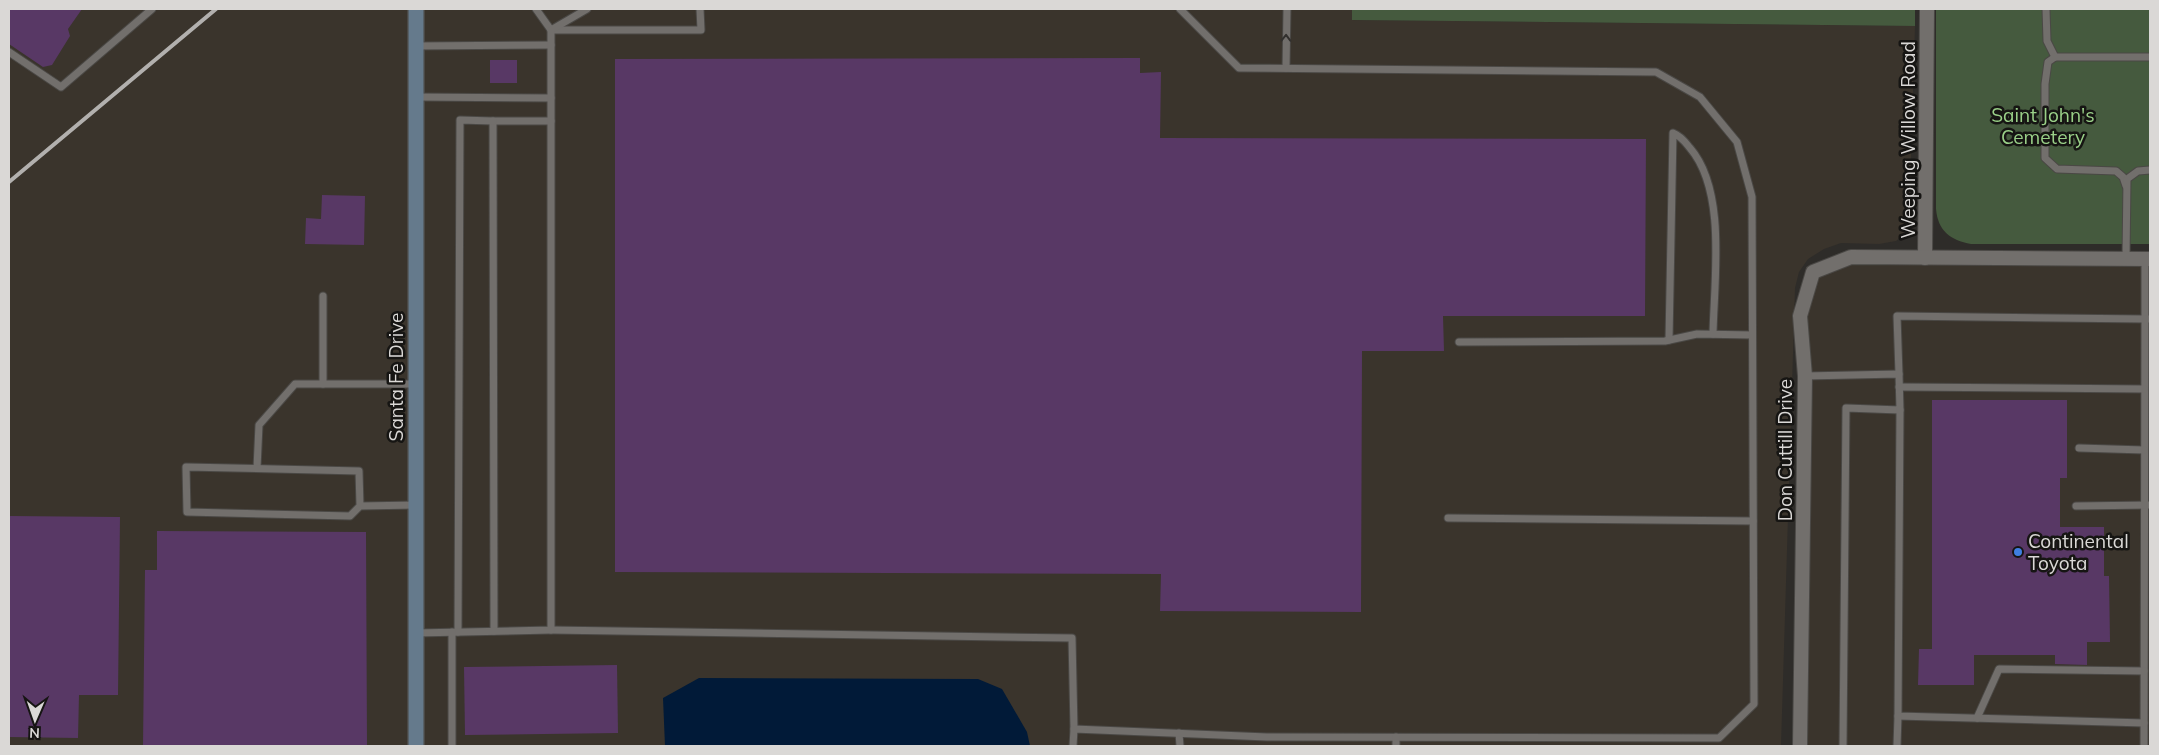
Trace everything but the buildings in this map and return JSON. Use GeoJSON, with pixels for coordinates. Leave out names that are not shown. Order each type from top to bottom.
{"type":"FeatureCollection","features":[{"type":"Feature","properties":{"kind":"street","name":"Santa Fe Drive"},"geometry":{"type":"LineString","coordinates":[[416,9],[416,746]]}},
{"type":"Feature","properties":{"kind":"street","name":"Weeping Willow Road"},"geometry":{"type":"LineString","coordinates":[[1927,9],[1925,258],[2148,259]]}},
{"type":"Feature","properties":{"kind":"street","name":"Don Cuttill Drive"},"geometry":{"type":"LineString","coordinates":[[1800,746],[1805,376],[1800,316],[1813,272],[1851,257],[1925,258]]}},
{"type":"Feature","properties":{"kind":"lane"},"geometry":{"type":"LineString","coordinates":[[9,52],[61,87],[152,9]]}},
{"type":"Feature","properties":{"kind":"lane"},"geometry":{"type":"LineString","coordinates":[[536,9],[551,30],[551,630]]}},
{"type":"Feature","properties":{"kind":"lane"},"geometry":{"type":"LineString","coordinates":[[551,30],[588,9]]}},
{"type":"Feature","properties":{"kind":"lane"},"geometry":{"type":"LineString","coordinates":[[551,30],[701,30],[700,9]]}},
{"type":"Feature","properties":{"kind":"lane"},"geometry":{"type":"LineString","coordinates":[[1180,9],[1239,68],[1656,72],[1700,97],[1737,142],[1752,197],[1754,704],[1713,746]]}},
{"type":"Feature","properties":{"kind":"lane"},"geometry":{"type":"LineString","coordinates":[[1286,68],[1287,9]]}},
{"type":"Feature","properties":{"kind":"lane"},"geometry":{"type":"LineString","coordinates":[[2046,9],[2047,41],[2055,57]]}},
{"type":"Feature","properties":{"kind":"lane"},"geometry":{"type":"LineString","coordinates":[[416,46],[551,45]]}},
{"type":"Feature","properties":{"kind":"lane"},"geometry":{"type":"LineString","coordinates":[[2126,259],[2126,186],[2123,177],[2116,171],[2057,169],[2045,158],[2045,84],[2048,62],[2055,57],[2150,57]]}},
{"type":"Feature","properties":{"kind":"lane"},"geometry":{"type":"LineString","coordinates":[[416,97],[551,98]]}},
{"type":"Feature","properties":{"kind":"lane"},"geometry":{"type":"LineString","coordinates":[[452,746],[455,632],[460,120],[551,121]]}},
{"type":"Feature","properties":{"kind":"lane"},"geometry":{"type":"LineString","coordinates":[[493,121],[494,631]]}},
{"type":"Feature","properties":{"kind":"lane"},"geometry":{"type":"LineString","coordinates":[[1669,340],[1673,133],[1679,135],[1696,156],[1708,180],[1715,214],[1713,334]]}},
{"type":"Feature","properties":{"kind":"lane"},"geometry":{"type":"LineString","coordinates":[[2126,186],[2132,174],[2150,170]]}},
{"type":"Feature","properties":{"kind":"lane"},"geometry":{"type":"LineString","coordinates":[[2144,746],[2147,505],[2144,450],[2144,390],[2148,319],[2148,259]]}},
{"type":"Feature","properties":{"kind":"lane"},"geometry":{"type":"LineString","coordinates":[[323,296],[323,384]]}},
{"type":"Feature","properties":{"kind":"lane"},"geometry":{"type":"LineString","coordinates":[[1896,746],[1898,716],[1900,410],[1897,316],[2148,319]]}},
{"type":"Feature","properties":{"kind":"lane"},"geometry":{"type":"LineString","coordinates":[[1458,342],[1669,340],[1697,334],[1752,335]]}},
{"type":"Feature","properties":{"kind":"lane"},"geometry":{"type":"LineString","coordinates":[[1805,376],[1899,374]]}},
{"type":"Feature","properties":{"kind":"lane"},"geometry":{"type":"LineString","coordinates":[[257,468],[259,425],[295,384],[416,384]]}},
{"type":"Feature","properties":{"kind":"lane"},"geometry":{"type":"LineString","coordinates":[[1899,387],[2144,390]]}},
{"type":"Feature","properties":{"kind":"lane"},"geometry":{"type":"LineString","coordinates":[[1843,746],[1846,408],[1900,410]]}},
{"type":"Feature","properties":{"kind":"lane"},"geometry":{"type":"LineString","coordinates":[[2079,448],[2144,450]]}},
{"type":"Feature","properties":{"kind":"lane"},"geometry":{"type":"LineString","coordinates":[[360,506],[359,471],[186,467],[187,512],[350,516],[360,506],[416,505]]}},
{"type":"Feature","properties":{"kind":"lane"},"geometry":{"type":"LineString","coordinates":[[2076,506],[2147,505]]}},
{"type":"Feature","properties":{"kind":"lane"},"geometry":{"type":"LineString","coordinates":[[1448,518],[1753,521]]}},
{"type":"Feature","properties":{"kind":"lane"},"geometry":{"type":"LineString","coordinates":[[416,633],[551,630],[1072,638],[1073,746]]}},
{"type":"Feature","properties":{"kind":"lane"},"geometry":{"type":"LineString","coordinates":[[1977,718],[1999,669],[2144,671]]}},
{"type":"Feature","properties":{"kind":"lane"},"geometry":{"type":"LineString","coordinates":[[1898,716],[2144,723]]}},
{"type":"Feature","properties":{"kind":"lane"},"geometry":{"type":"LineString","coordinates":[[1074,729],[1267,737],[1719,738]]}},
{"type":"Feature","properties":{"kind":"lane"},"geometry":{"type":"LineString","coordinates":[[1179,734],[1180,746]]}},
{"type":"Feature","properties":{"kind":"lane"},"geometry":{"type":"LineString","coordinates":[[1396,737],[1396,746]]}},
{"type":"Feature","properties":{"kind":"shaded area"},"geometry":{"type":"Polygon","coordinates":[[[9,9],[1352,9],[1353,20],[1915,26],[1909,222],[1903,235],[1896,241],[1879,244],[1841,243],[1824,249],[1808,259],[1799,272],[1795,288],[1781,746],[9,746],[9,9]]]}},
{"type":"Feature","properties":{"kind":"shaded area"},"geometry":{"type":"Polygon","coordinates":[[[1855,262],[2150,263],[2150,746],[1803,746],[1805,319],[1819,275],[1855,262]]]}},
{"type":"Feature","properties":{"kind":"green space"},"geometry":{"type":"Polygon","coordinates":[[[1352,9],[1915,9],[1915,26],[1352,20],[1352,9]]]}},
{"type":"Feature","properties":{"kind":"green space","name":"Saint John's Cemetery"},"geometry":{"type":"Polygon","coordinates":[[[1936,9],[2150,9],[2150,244],[1971,244],[1951,237],[1942,229],[1936,209],[1936,9]]]}},
{"type":"Feature","properties":{"kind":"water"},"geometry":{"type":"Polygon","coordinates":[[[699,678],[978,679],[1002,689],[1027,732],[1030,746],[665,746],[663,698],[699,678]]]}},
{"type":"Feature","properties":{"kind":"railway"},"geometry":{"type":"LineString","coordinates":[[9,182],[216,9]]}},
{"type":"Feature","properties":{"kind":"place","name":"Continental Toyota"},"geometry":{"type":"Point","coordinates":[2018,552]}}]}
